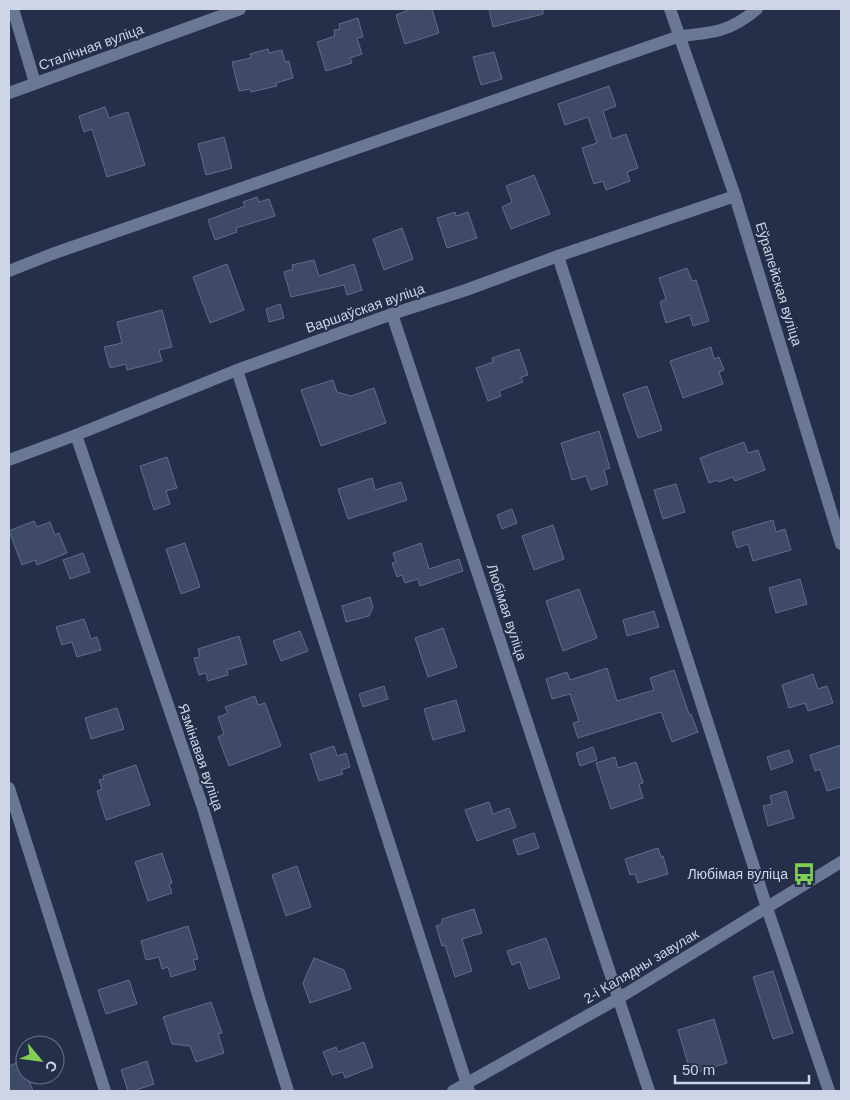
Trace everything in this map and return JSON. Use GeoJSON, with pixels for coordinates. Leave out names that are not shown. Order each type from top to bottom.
{"type":"FeatureCollection","features":[{"type":"Feature","properties":{"kind":"street"},"geometry":{"type":"LineString","coordinates":[[13,9],[35,83]]}},
{"type":"Feature","properties":{"kind":"street","name":"Сталічная вуліца"},"geometry":{"type":"LineString","coordinates":[[9,93],[240,9]]}},
{"type":"Feature","properties":{"kind":"street","name":"Еўрапейская вуліца"},"geometry":{"type":"LineString","coordinates":[[670,9],[736,196],[841,544]]}},
{"type":"Feature","properties":{"kind":"street"},"geometry":{"type":"LineString","coordinates":[[9,271],[70,248],[680,36],[717,32],[729,28],[747,18],[757,9]]}},
{"type":"Feature","properties":{"kind":"street","name":"Варшаўская вуліца"},"geometry":{"type":"LineString","coordinates":[[9,460],[237,370],[558,256],[736,196]]}},
{"type":"Feature","properties":{"kind":"street"},"geometry":{"type":"LineString","coordinates":[[558,256],[767,908],[829,1091]]}},
{"type":"Feature","properties":{"kind":"street","name":"Любімая вуліца"},"geometry":{"type":"LineString","coordinates":[[392,314],[649,1091]]}},
{"type":"Feature","properties":{"kind":"street"},"geometry":{"type":"LineString","coordinates":[[237,370],[468,1087]]}},
{"type":"Feature","properties":{"kind":"street","name":"Язмінавая вуліца"},"geometry":{"type":"LineString","coordinates":[[76,435],[203,808],[288,1091]]}},
{"type":"Feature","properties":{"kind":"street"},"geometry":{"type":"LineString","coordinates":[[9,788],[105,1091]]}},
{"type":"Feature","properties":{"kind":"street","name":"2-і Калядны завулак"},"geometry":{"type":"LineString","coordinates":[[453,1091],[468,1087],[619,998],[841,862]]}},
{"type":"Feature","properties":{"kind":"building"},"geometry":{"type":"Polygon","coordinates":[[[406,9],[432,9],[439,33],[405,44],[396,15],[407,11],[406,9]]]}},
{"type":"Feature","properties":{"kind":"building"},"geometry":{"type":"Polygon","coordinates":[[[489,9],[543,9],[543,14],[493,27],[489,9]]]}},
{"type":"Feature","properties":{"kind":"building"},"geometry":{"type":"Polygon","coordinates":[[[358,18],[363,37],[357,38],[362,54],[350,58],[352,63],[326,71],[317,42],[335,36],[334,30],[340,29],[339,24],[358,18]]]}},
{"type":"Feature","properties":{"kind":"building"},"geometry":{"type":"Polygon","coordinates":[[[268,49],[269,53],[282,50],[285,62],[289,61],[293,78],[276,83],[277,86],[251,92],[250,89],[239,91],[232,62],[251,58],[250,54],[268,49]]]}},
{"type":"Feature","properties":{"kind":"building"},"geometry":{"type":"Polygon","coordinates":[[[494,52],[502,79],[481,85],[473,57],[494,52]]]}},
{"type":"Feature","properties":{"kind":"building"},"geometry":{"type":"Polygon","coordinates":[[[609,86],[616,106],[603,111],[612,139],[626,134],[638,168],[627,172],[630,181],[606,190],[603,181],[594,184],[582,148],[597,143],[588,117],[565,125],[558,104],[609,86]]]}},
{"type":"Feature","properties":{"kind":"building"},"geometry":{"type":"Polygon","coordinates":[[[105,107],[109,118],[128,112],[145,165],[107,177],[92,129],[84,132],[79,116],[105,107]]]}},
{"type":"Feature","properties":{"kind":"building"},"geometry":{"type":"Polygon","coordinates":[[[224,137],[232,168],[206,175],[198,144],[224,137]]]}},
{"type":"Feature","properties":{"kind":"building"},"geometry":{"type":"Polygon","coordinates":[[[534,175],[550,214],[511,229],[502,207],[512,202],[506,186],[534,175]]]}},
{"type":"Feature","properties":{"kind":"building"},"geometry":{"type":"Polygon","coordinates":[[[257,197],[259,202],[269,199],[275,216],[236,228],[237,232],[215,240],[208,220],[245,206],[243,202],[257,197]]]}},
{"type":"Feature","properties":{"kind":"building"},"geometry":{"type":"Polygon","coordinates":[[[455,212],[456,216],[468,212],[477,238],[447,248],[437,218],[455,212]]]}},
{"type":"Feature","properties":{"kind":"building"},"geometry":{"type":"Polygon","coordinates":[[[402,228],[413,259],[384,270],[373,239],[402,228]]]}},
{"type":"Feature","properties":{"kind":"building"},"geometry":{"type":"Polygon","coordinates":[[[314,260],[319,276],[354,264],[362,290],[347,295],[344,285],[291,297],[284,272],[293,269],[292,265],[314,260]]]}},
{"type":"Feature","properties":{"kind":"building"},"geometry":{"type":"Polygon","coordinates":[[[227,264],[244,310],[210,323],[193,277],[227,264]]]}},
{"type":"Feature","properties":{"kind":"building"},"geometry":{"type":"Polygon","coordinates":[[[687,268],[692,281],[696,280],[709,321],[693,326],[690,315],[666,323],[660,302],[666,299],[659,278],[687,268]]]}},
{"type":"Feature","properties":{"kind":"building"},"geometry":{"type":"Polygon","coordinates":[[[280,304],[284,318],[269,322],[266,309],[280,304]]]}},
{"type":"Feature","properties":{"kind":"building"},"geometry":{"type":"Polygon","coordinates":[[[162,310],[172,347],[159,350],[162,361],[127,370],[126,364],[110,368],[104,347],[122,343],[117,322],[162,310]]]}},
{"type":"Feature","properties":{"kind":"building"},"geometry":{"type":"Polygon","coordinates":[[[711,347],[714,359],[719,357],[724,370],[719,372],[723,384],[683,398],[670,361],[711,347]]]}},
{"type":"Feature","properties":{"kind":"building"},"geometry":{"type":"Polygon","coordinates":[[[519,349],[528,375],[521,377],[523,382],[499,391],[501,396],[488,401],[476,368],[493,362],[492,358],[519,349]]]}},
{"type":"Feature","properties":{"kind":"building"},"geometry":{"type":"Polygon","coordinates":[[[333,380],[337,392],[351,396],[374,388],[386,423],[321,446],[301,390],[333,380]]]}},
{"type":"Feature","properties":{"kind":"building"},"geometry":{"type":"Polygon","coordinates":[[[647,386],[662,430],[638,438],[623,394],[647,386]]]}},
{"type":"Feature","properties":{"kind":"building"},"geometry":{"type":"Polygon","coordinates":[[[599,431],[610,468],[604,470],[608,484],[591,490],[586,476],[572,480],[561,443],[599,431]]]}},
{"type":"Feature","properties":{"kind":"building"},"geometry":{"type":"Polygon","coordinates":[[[744,442],[748,453],[758,450],[765,470],[735,481],[733,477],[709,483],[700,458],[744,442]]]}},
{"type":"Feature","properties":{"kind":"building"},"geometry":{"type":"Polygon","coordinates":[[[167,457],[177,488],[166,491],[170,504],[154,510],[140,466],[167,457]]]}},
{"type":"Feature","properties":{"kind":"building"},"geometry":{"type":"Polygon","coordinates":[[[372,478],[375,490],[401,482],[407,500],[348,519],[338,489],[372,478]]]}},
{"type":"Feature","properties":{"kind":"building"},"geometry":{"type":"Polygon","coordinates":[[[676,484],[685,512],[663,519],[654,490],[676,484]]]}},
{"type":"Feature","properties":{"kind":"building"},"geometry":{"type":"Polygon","coordinates":[[[512,509],[517,523],[502,529],[497,515],[512,509]]]}},
{"type":"Feature","properties":{"kind":"building"},"geometry":{"type":"Polygon","coordinates":[[[773,520],[776,532],[785,529],[791,550],[753,561],[748,544],[737,548],[732,532],[773,520]]]}},
{"type":"Feature","properties":{"kind":"building"},"geometry":{"type":"Polygon","coordinates":[[[34,521],[37,527],[50,522],[55,535],[59,533],[67,553],[37,565],[35,560],[22,565],[9,531],[34,521]]]}},
{"type":"Feature","properties":{"kind":"building"},"geometry":{"type":"Polygon","coordinates":[[[553,525],[564,559],[534,570],[522,536],[553,525]]]}},
{"type":"Feature","properties":{"kind":"building"},"geometry":{"type":"Polygon","coordinates":[[[185,543],[200,587],[181,594],[166,549],[185,543]]]}},
{"type":"Feature","properties":{"kind":"building"},"geometry":{"type":"Polygon","coordinates":[[[421,543],[429,569],[459,559],[463,571],[420,586],[418,579],[405,583],[402,575],[397,577],[392,563],[396,562],[393,553],[421,543]]]}},
{"type":"Feature","properties":{"kind":"building"},"geometry":{"type":"Polygon","coordinates":[[[83,553],[90,572],[70,579],[63,560],[83,553]]]}},
{"type":"Feature","properties":{"kind":"building"},"geometry":{"type":"Polygon","coordinates":[[[800,579],[807,604],[776,613],[769,588],[800,579]]]}},
{"type":"Feature","properties":{"kind":"building"},"geometry":{"type":"Polygon","coordinates":[[[579,589],[597,638],[563,651],[546,601],[579,589]]]}},
{"type":"Feature","properties":{"kind":"building"},"geometry":{"type":"Polygon","coordinates":[[[370,597],[373,607],[369,616],[346,622],[342,606],[370,597]]]}},
{"type":"Feature","properties":{"kind":"building"},"geometry":{"type":"Polygon","coordinates":[[[654,611],[659,627],[627,636],[623,620],[654,611]]]}},
{"type":"Feature","properties":{"kind":"building"},"geometry":{"type":"Polygon","coordinates":[[[84,619],[91,639],[97,637],[101,650],[77,657],[72,642],[62,645],[56,627],[84,619]]]}},
{"type":"Feature","properties":{"kind":"building"},"geometry":{"type":"Polygon","coordinates":[[[443,628],[457,667],[428,677],[415,638],[443,628]]]}},
{"type":"Feature","properties":{"kind":"building"},"geometry":{"type":"Polygon","coordinates":[[[300,631],[308,651],[281,661],[273,641],[300,631]]]}},
{"type":"Feature","properties":{"kind":"building"},"geometry":{"type":"Polygon","coordinates":[[[239,636],[247,664],[227,670],[228,675],[208,681],[206,673],[199,675],[194,658],[200,657],[198,649],[239,636]]]}},
{"type":"Feature","properties":{"kind":"building"},"geometry":{"type":"Polygon","coordinates":[[[607,668],[617,701],[654,690],[650,678],[674,670],[689,714],[691,714],[698,732],[672,742],[661,712],[578,738],[573,723],[579,721],[570,694],[552,699],[546,679],[567,672],[570,680],[607,668]]]}},
{"type":"Feature","properties":{"kind":"building"},"geometry":{"type":"Polygon","coordinates":[[[813,674],[818,689],[827,686],[833,703],[808,711],[805,703],[789,708],[782,685],[813,674]]]}},
{"type":"Feature","properties":{"kind":"building"},"geometry":{"type":"Polygon","coordinates":[[[384,686],[388,699],[363,707],[359,694],[384,686]]]}},
{"type":"Feature","properties":{"kind":"building"},"geometry":{"type":"Polygon","coordinates":[[[255,696],[258,705],[265,703],[281,746],[229,766],[218,737],[224,734],[218,717],[228,713],[225,707],[255,696]]]}},
{"type":"Feature","properties":{"kind":"building"},"geometry":{"type":"Polygon","coordinates":[[[456,700],[465,731],[433,740],[424,709],[456,700]]]}},
{"type":"Feature","properties":{"kind":"building"},"geometry":{"type":"Polygon","coordinates":[[[117,708],[124,729],[91,739],[85,718],[117,708]]]}},
{"type":"Feature","properties":{"kind":"building"},"geometry":{"type":"Polygon","coordinates":[[[841,745],[841,787],[827,791],[820,769],[815,771],[810,755],[841,745]]]}},
{"type":"Feature","properties":{"kind":"building"},"geometry":{"type":"Polygon","coordinates":[[[334,746],[337,756],[346,753],[350,767],[341,770],[343,774],[319,781],[310,754],[334,746]]]}},
{"type":"Feature","properties":{"kind":"building"},"geometry":{"type":"Polygon","coordinates":[[[593,747],[597,760],[580,766],[576,753],[593,747]]]}},
{"type":"Feature","properties":{"kind":"building"},"geometry":{"type":"Polygon","coordinates":[[[789,750],[793,762],[771,770],[767,757],[789,750]]]}},
{"type":"Feature","properties":{"kind":"building"},"geometry":{"type":"Polygon","coordinates":[[[615,757],[618,768],[636,762],[643,783],[639,784],[643,798],[611,809],[596,763],[615,757]]]}},
{"type":"Feature","properties":{"kind":"building"},"geometry":{"type":"Polygon","coordinates":[[[136,765],[150,805],[106,820],[97,791],[102,789],[99,780],[104,779],[103,776],[136,765]]]}},
{"type":"Feature","properties":{"kind":"building"},"geometry":{"type":"Polygon","coordinates":[[[786,791],[794,818],[768,826],[763,806],[772,804],[770,796],[786,791]]]}},
{"type":"Feature","properties":{"kind":"building"},"geometry":{"type":"Polygon","coordinates":[[[489,802],[493,814],[509,808],[516,827],[477,841],[465,810],[489,802]]]}},
{"type":"Feature","properties":{"kind":"building"},"geometry":{"type":"Polygon","coordinates":[[[534,833],[539,848],[518,855],[513,840],[534,833]]]}},
{"type":"Feature","properties":{"kind":"building"},"geometry":{"type":"Polygon","coordinates":[[[658,848],[661,857],[663,856],[668,874],[638,883],[635,874],[630,875],[625,859],[658,848]]]}},
{"type":"Feature","properties":{"kind":"building"},"geometry":{"type":"Polygon","coordinates":[[[162,853],[172,883],[169,884],[172,893],[148,901],[135,862],[162,853]]]}},
{"type":"Feature","properties":{"kind":"building"},"geometry":{"type":"Polygon","coordinates":[[[297,866],[311,907],[286,916],[272,875],[297,866]]]}},
{"type":"Feature","properties":{"kind":"building"},"geometry":{"type":"Polygon","coordinates":[[[474,909],[482,933],[462,939],[472,971],[455,977],[445,945],[442,946],[436,926],[442,924],[442,919],[474,909]]]}},
{"type":"Feature","properties":{"kind":"building"},"geometry":{"type":"Polygon","coordinates":[[[188,926],[198,959],[193,960],[196,969],[171,977],[168,967],[162,969],[159,957],[146,960],[141,941],[188,926]]]}},
{"type":"Feature","properties":{"kind":"building"},"geometry":{"type":"Polygon","coordinates":[[[546,938],[560,978],[529,989],[520,962],[512,965],[507,951],[546,938]]]}},
{"type":"Feature","properties":{"kind":"building"},"geometry":{"type":"Polygon","coordinates":[[[314,958],[344,970],[351,989],[310,1003],[303,983],[314,958]]]}},
{"type":"Feature","properties":{"kind":"building"},"geometry":{"type":"Polygon","coordinates":[[[773,971],[793,1033],[773,1039],[753,977],[773,971]]]}},
{"type":"Feature","properties":{"kind":"building"},"geometry":{"type":"Polygon","coordinates":[[[129,980],[137,1004],[106,1014],[98,990],[129,980]]]}},
{"type":"Feature","properties":{"kind":"building"},"geometry":{"type":"Polygon","coordinates":[[[211,1002],[222,1033],[218,1034],[224,1053],[196,1062],[190,1046],[172,1044],[163,1017],[211,1002]]]}},
{"type":"Feature","properties":{"kind":"building"},"geometry":{"type":"Polygon","coordinates":[[[714,1019],[727,1063],[691,1074],[678,1030],[714,1019]]]}},
{"type":"Feature","properties":{"kind":"building"},"geometry":{"type":"Polygon","coordinates":[[[364,1042],[373,1067],[345,1078],[343,1072],[332,1075],[323,1052],[336,1047],[338,1052],[364,1042]]]}},
{"type":"Feature","properties":{"kind":"building"},"geometry":{"type":"Polygon","coordinates":[[[147,1061],[154,1084],[128,1091],[121,1070],[147,1061]]]}},
{"type":"Feature","properties":{"kind":"building"},"geometry":{"type":"Polygon","coordinates":[[[15,1064],[15,1085],[31,1085],[33,1091],[9,1091],[9,1066],[15,1064]]]}},
{"type":"Feature","properties":{"kind":"place","name":"Любімая вуліца"},"geometry":{"type":"Point","coordinates":[804,874]}}]}
